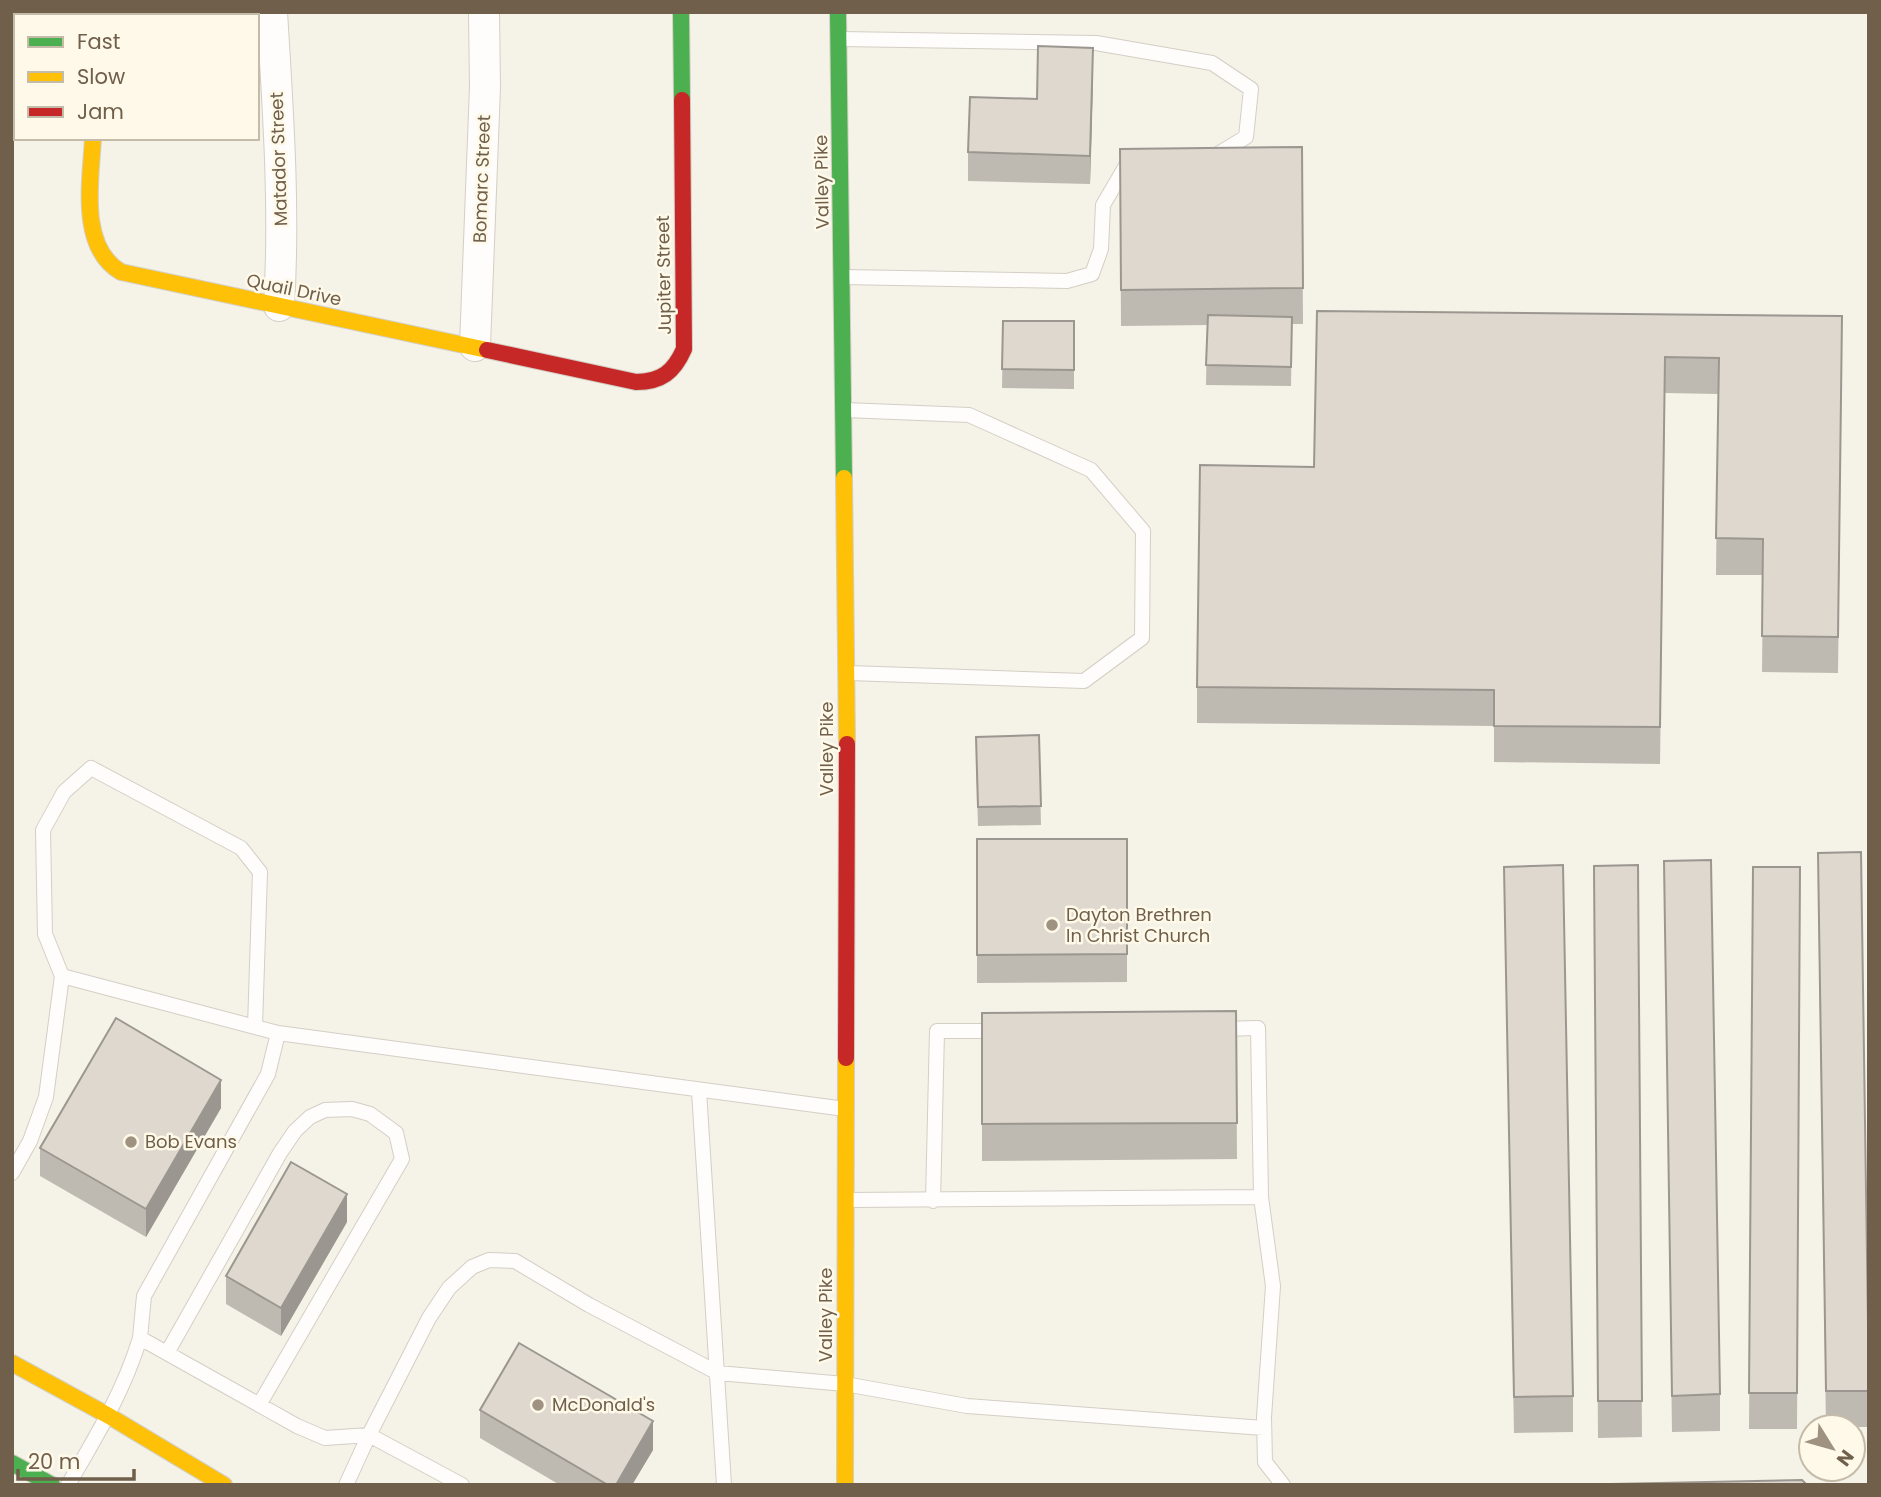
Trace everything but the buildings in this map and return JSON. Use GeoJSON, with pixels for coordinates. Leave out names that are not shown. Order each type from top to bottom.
{"type":"FeatureCollection","features":[{"type":"Feature","properties":{"kind":"street","name":"Matador Street"},"geometry":{"type":"LineString","coordinates":[[272,12],[279,118],[282,263],[279,306]]}},
{"type":"Feature","properties":{"kind":"street","name":"Bomarc Street"},"geometry":{"type":"LineString","coordinates":[[475,346],[485,87],[484,12]]}},
{"type":"Feature","properties":{"kind":"street","name":"Jupiter Street"},"geometry":{"type":"LineString","coordinates":[[475,346],[636,382],[650,382],[666,377],[678,365],[684,349],[681,12]]}},
{"type":"Feature","properties":{"kind":"street","name":"Valley Pike"},"geometry":{"type":"LineString","coordinates":[[838,12],[846,673],[845,1485]]}},
{"type":"Feature","properties":{"kind":"street","name":"Quail Drive"},"geometry":{"type":"LineString","coordinates":[[93,140],[94,241],[109,263],[126,274],[475,346]]}},
{"type":"Feature","properties":{"kind":"street"},"geometry":{"type":"LineString","coordinates":[[12,1363],[109,1416],[224,1485]]}},
{"type":"Feature","properties":{"kind":"street"},"geometry":{"type":"LineString","coordinates":[[12,1463],[52,1485]]}},
{"type":"Feature","properties":{"kind":"lane"},"geometry":{"type":"LineString","coordinates":[[838,39],[1096,43],[1212,63],[1251,89],[1246,136],[1215,157],[1203,157]]}},
{"type":"Feature","properties":{"kind":"lane"},"geometry":{"type":"LineString","coordinates":[[842,276],[1067,281],[1093,274],[1101,249],[1103,205],[1127,164],[1140,160]]}},
{"type":"Feature","properties":{"kind":"lane"},"geometry":{"type":"LineString","coordinates":[[844,410],[969,415],[1091,470],[1143,531],[1142,638],[1084,681],[846,673]]}},
{"type":"Feature","properties":{"kind":"lane"},"geometry":{"type":"LineString","coordinates":[[12,1173],[30,1141],[46,1097],[62,976],[45,934],[43,830],[64,792],[91,768],[241,848],[260,872],[255,1027]]}},
{"type":"Feature","properties":{"kind":"lane"},"geometry":{"type":"LineString","coordinates":[[62,976],[278,1033],[846,1110]]}},
{"type":"Feature","properties":{"kind":"lane"},"geometry":{"type":"LineString","coordinates":[[1202,1029],[1258,1028],[1261,1198],[1273,1286],[1264,1428],[1265,1462],[1283,1485]]}},
{"type":"Feature","properties":{"kind":"lane"},"geometry":{"type":"LineString","coordinates":[[933,1201],[937,1031],[1020,1031]]}},
{"type":"Feature","properties":{"kind":"lane"},"geometry":{"type":"LineString","coordinates":[[68,1485],[109,1416],[129,1374],[140,1338],[145,1296],[268,1074],[278,1033]]}},
{"type":"Feature","properties":{"kind":"lane"},"geometry":{"type":"LineString","coordinates":[[699,1091],[724,1485]]}},
{"type":"Feature","properties":{"kind":"lane"},"geometry":{"type":"LineString","coordinates":[[167,1353],[256,1194],[295,1131],[310,1117],[325,1110],[340,1108],[370,1114],[396,1133],[402,1159],[259,1405]]}},
{"type":"Feature","properties":{"kind":"lane"},"geometry":{"type":"LineString","coordinates":[[845,1200],[1261,1198]]}},
{"type":"Feature","properties":{"kind":"lane"},"geometry":{"type":"LineString","coordinates":[[346,1485],[429,1318],[449,1288],[472,1267],[489,1260],[516,1261],[589,1305],[718,1373],[845,1384],[967,1406],[1264,1428]]}},
{"type":"Feature","properties":{"kind":"lane"},"geometry":{"type":"LineString","coordinates":[[140,1338],[259,1405],[325,1438],[369,1435],[462,1485]]}},
{"type":"Feature","properties":{"kind":"traffic: fast"},"geometry":{"type":"LineString","coordinates":[[681,12],[682,100]]}},
{"type":"Feature","properties":{"kind":"traffic: fast"},"geometry":{"type":"LineString","coordinates":[[838,12],[844,478]]}},
{"type":"Feature","properties":{"kind":"traffic: fast"},"geometry":{"type":"LineString","coordinates":[[12,1463],[52,1485]]}},
{"type":"Feature","properties":{"kind":"traffic: slow"},"geometry":{"type":"LineString","coordinates":[[93,140],[90,211],[93,229],[98,246],[107,261],[121,272],[487,350]]}},
{"type":"Feature","properties":{"kind":"traffic: slow"},"geometry":{"type":"LineString","coordinates":[[844,478],[847,744]]}},
{"type":"Feature","properties":{"kind":"traffic: slow"},"geometry":{"type":"LineString","coordinates":[[845,1485],[846,1058]]}},
{"type":"Feature","properties":{"kind":"traffic: slow"},"geometry":{"type":"LineString","coordinates":[[12,1363],[109,1416],[224,1485]]}},
{"type":"Feature","properties":{"kind":"traffic: jam"},"geometry":{"type":"LineString","coordinates":[[487,350],[636,382],[660,378],[676,364],[684,349],[682,100]]}},
{"type":"Feature","properties":{"kind":"traffic: jam"},"geometry":{"type":"LineString","coordinates":[[846,1058],[847,744]]}},
{"type":"Feature","properties":{"kind":"place","name":"Dayton Brethren In Christ Church"},"geometry":{"type":"Point","coordinates":[1052,925]}},
{"type":"Feature","properties":{"kind":"place","name":"Bob Evans"},"geometry":{"type":"Point","coordinates":[131,1142]}},
{"type":"Feature","properties":{"kind":"place","name":"McDonald's"},"geometry":{"type":"Point","coordinates":[538,1405]}}]}
